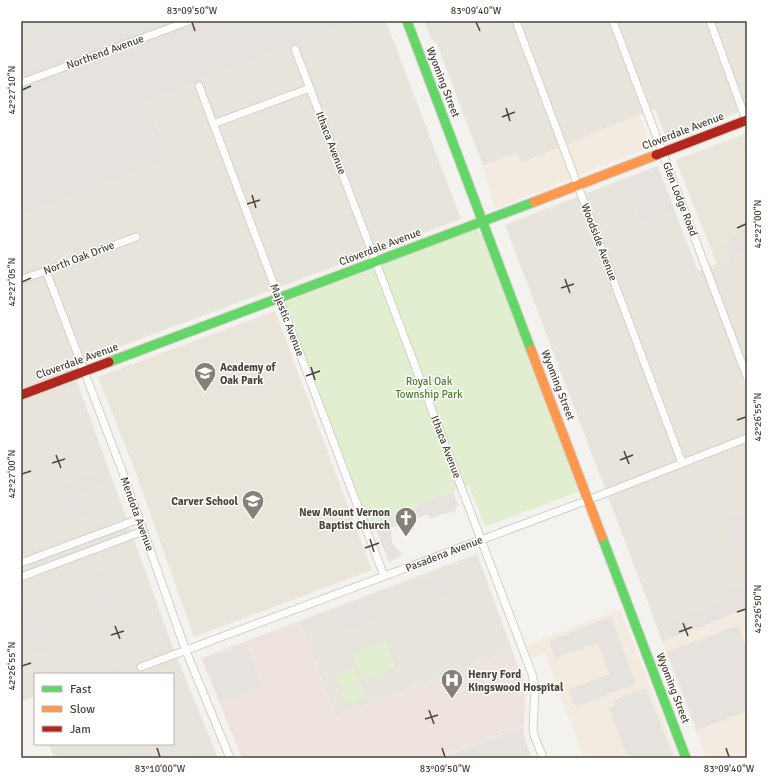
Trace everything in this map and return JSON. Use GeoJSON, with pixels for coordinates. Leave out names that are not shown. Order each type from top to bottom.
{"type":"FeatureCollection","features":[{"type":"Feature","properties":{"kind":"street","name":"Northend Avenue"},"geometry":{"type":"LineString","coordinates":[[21,83],[189,21]]}},
{"type":"Feature","properties":{"kind":"street","name":"Wyoming Street"},"geometry":{"type":"LineString","coordinates":[[407,21],[686,758]]}},
{"type":"Feature","properties":{"kind":"street","name":"Woodside Avenue"},"geometry":{"type":"LineString","coordinates":[[516,21],[682,463]]}},
{"type":"Feature","properties":{"kind":"street","name":"Glen Lodge Road"},"geometry":{"type":"LineString","coordinates":[[613,21],[747,376]]}},
{"type":"Feature","properties":{"kind":"street"},"geometry":{"type":"LineString","coordinates":[[710,21],[747,120]]}},
{"type":"Feature","properties":{"kind":"street","name":"Ithaca Avenue"},"geometry":{"type":"LineString","coordinates":[[296,49],[534,680],[533,729],[543,758]]}},
{"type":"Feature","properties":{"kind":"street","name":"Majestic Avenue"},"geometry":{"type":"LineString","coordinates":[[199,86],[384,576]]}},
{"type":"Feature","properties":{"kind":"street"},"geometry":{"type":"LineString","coordinates":[[213,124],[310,88]]}},
{"type":"Feature","properties":{"kind":"street","name":"Cloverdale Avenue"},"geometry":{"type":"LineString","coordinates":[[21,395],[747,120]]}},
{"type":"Feature","properties":{"kind":"street","name":"North Oak Drive"},"geometry":{"type":"LineString","coordinates":[[21,280],[136,237]]}},
{"type":"Feature","properties":{"kind":"street","name":"Mendota Avenue"},"geometry":{"type":"LineString","coordinates":[[46,271],[139,519],[186,651],[230,758]]}},
{"type":"Feature","properties":{"kind":"street","name":"Pasadena Avenue"},"geometry":{"type":"LineString","coordinates":[[141,667],[588,500],[747,438]]}},
{"type":"Feature","properties":{"kind":"street"},"geometry":{"type":"LineString","coordinates":[[21,563],[139,519]]}},
{"type":"Feature","properties":{"kind":"street"},"geometry":{"type":"LineString","coordinates":[[21,577],[143,531]]}},
{"type":"Feature","properties":{"kind":"street"},"geometry":{"type":"LineString","coordinates":[[49,553],[53,564]]}},
{"type":"Feature","properties":{"kind":"shaded area"},"geometry":{"type":"Polygon","coordinates":[[[21,21],[364,21],[344,27],[148,101],[170,160],[21,216],[21,21]]]}},
{"type":"Feature","properties":{"kind":"shaded area"},"geometry":{"type":"Polygon","coordinates":[[[364,21],[386,21],[461,219],[71,365],[172,645],[218,758],[172,758],[166,745],[174,745],[174,673],[139,673],[133,659],[97,673],[34,673],[34,696],[21,702],[21,216],[170,160],[148,101],[344,27],[364,21]]]}},
{"type":"Feature","properties":{"kind":"shaded area"},"geometry":{"type":"Polygon","coordinates":[[[424,21],[747,21],[747,109],[667,140],[655,109],[521,163],[517,153],[483,166],[437,44],[431,39],[424,21]]]}},
{"type":"Feature","properties":{"kind":"shaded area"},"geometry":{"type":"Polygon","coordinates":[[[639,115],[651,146],[495,209],[483,166],[517,153],[521,163],[639,115]]]}},
{"type":"Feature","properties":{"kind":"shaded area"},"geometry":{"type":"Polygon","coordinates":[[[747,133],[747,253],[717,264],[676,160],[747,133]]]}},
{"type":"Feature","properties":{"kind":"shaded area"},"geometry":{"type":"Polygon","coordinates":[[[658,166],[675,212],[641,225],[623,179],[658,166]]]}},
{"type":"Feature","properties":{"kind":"shaded area"},"geometry":{"type":"Polygon","coordinates":[[[623,179],[641,225],[675,212],[698,271],[747,253],[747,609],[662,642],[505,225],[623,179]]]}},
{"type":"Feature","properties":{"kind":"shaded area"},"geometry":{"type":"Polygon","coordinates":[[[747,229],[747,253],[730,259],[724,244],[733,241],[731,235],[747,229]]]}},
{"type":"Feature","properties":{"kind":"shaded area","name":"Carver School"},"geometry":{"type":"Polygon","coordinates":[[[275,311],[372,570],[194,637],[136,473],[98,377],[275,311]]]}},
{"type":"Feature","properties":{"kind":"shaded area"},"geometry":{"type":"Polygon","coordinates":[[[102,471],[107,483],[79,494],[87,515],[69,522],[56,488],[102,471]]]}},
{"type":"Feature","properties":{"kind":"shaded area"},"geometry":{"type":"Polygon","coordinates":[[[453,491],[458,506],[455,508],[456,511],[445,513],[430,519],[428,514],[391,528],[392,543],[402,555],[389,562],[373,522],[453,491]]]}},
{"type":"Feature","properties":{"kind":"shaded area"},"geometry":{"type":"Polygon","coordinates":[[[747,511],[747,570],[727,518],[747,511]]]}},
{"type":"Feature","properties":{"kind":"shaded area"},"geometry":{"type":"Polygon","coordinates":[[[477,554],[512,650],[336,716],[299,621],[477,554]]]}},
{"type":"Feature","properties":{"kind":"shaded area"},"geometry":{"type":"Polygon","coordinates":[[[100,572],[119,621],[106,626],[87,577],[100,572]]]}},
{"type":"Feature","properties":{"kind":"shaded area"},"geometry":{"type":"Polygon","coordinates":[[[441,574],[448,593],[443,595],[442,599],[435,602],[432,599],[427,601],[420,583],[441,574]]]}},
{"type":"Feature","properties":{"kind":"shaded area"},"geometry":{"type":"Polygon","coordinates":[[[747,584],[747,609],[671,638],[666,624],[733,598],[730,590],[747,584]]]}},
{"type":"Feature","properties":{"kind":"shaded area"},"geometry":{"type":"Polygon","coordinates":[[[376,596],[382,609],[376,620],[335,635],[327,614],[376,596]]]}},
{"type":"Feature","properties":{"kind":"shaded area"},"geometry":{"type":"Polygon","coordinates":[[[33,598],[41,621],[35,625],[37,627],[43,625],[51,648],[33,655],[24,631],[29,630],[29,627],[27,626],[22,628],[21,625],[21,602],[33,598]]]}},
{"type":"Feature","properties":{"kind":"shaded area"},"geometry":{"type":"Polygon","coordinates":[[[620,609],[678,758],[584,758],[545,654],[532,658],[527,645],[620,609]]]}},
{"type":"Feature","properties":{"kind":"shaded area"},"geometry":{"type":"Polygon","coordinates":[[[747,609],[747,758],[706,758],[662,642],[747,609]]]}},
{"type":"Feature","properties":{"kind":"shaded area"},"geometry":{"type":"Polygon","coordinates":[[[611,617],[636,684],[575,707],[568,690],[609,674],[598,643],[555,658],[549,641],[611,617]]]}},
{"type":"Feature","properties":{"kind":"shaded area","name":"Henry Ford Kingswood Hospital"},"geometry":{"type":"Polygon","coordinates":[[[299,621],[336,716],[512,650],[525,684],[524,726],[437,758],[242,758],[201,658],[299,621]]]}},
{"type":"Feature","properties":{"kind":"shaded area"},"geometry":{"type":"Polygon","coordinates":[[[738,625],[747,650],[747,711],[697,730],[667,652],[738,625]]]}},
{"type":"Feature","properties":{"kind":"shaded area"},"geometry":{"type":"Polygon","coordinates":[[[246,644],[262,687],[220,702],[204,660],[246,644]]]}},
{"type":"Feature","properties":{"kind":"shaded area"},"geometry":{"type":"Polygon","coordinates":[[[133,659],[139,673],[97,673],[133,659]]]}},
{"type":"Feature","properties":{"kind":"shaded area"},"geometry":{"type":"Polygon","coordinates":[[[646,688],[674,758],[628,758],[609,708],[615,705],[613,700],[646,688]]]}},
{"type":"Feature","properties":{"kind":"shaded area"},"geometry":{"type":"Polygon","coordinates":[[[523,727],[524,737],[532,758],[440,758],[523,727]]]}},
{"type":"Feature","properties":{"kind":"shaded area"},"geometry":{"type":"Polygon","coordinates":[[[49,745],[166,745],[172,758],[54,758],[49,745]]]}},
{"type":"Feature","properties":{"kind":"green space","name":"Royal Oak Township Park"},"geometry":{"type":"Polygon","coordinates":[[[477,230],[483,237],[578,492],[485,527],[469,485],[368,523],[285,302],[477,230]]]}},
{"type":"Feature","properties":{"kind":"green space"},"geometry":{"type":"Polygon","coordinates":[[[386,641],[395,667],[362,680],[353,654],[386,641]]]}},
{"type":"Feature","properties":{"kind":"green space"},"geometry":{"type":"Polygon","coordinates":[[[355,669],[360,682],[340,689],[336,676],[355,669]]]}},
{"type":"Feature","properties":{"kind":"green space"},"geometry":{"type":"Polygon","coordinates":[[[361,685],[365,699],[346,705],[341,692],[361,685]]]}},
{"type":"Feature","properties":{"kind":"traffic: fast"},"geometry":{"type":"LineString","coordinates":[[407,21],[531,350]]}},
{"type":"Feature","properties":{"kind":"traffic: fast"},"geometry":{"type":"LineString","coordinates":[[109,362],[534,202]]}},
{"type":"Feature","properties":{"kind":"traffic: fast"},"geometry":{"type":"LineString","coordinates":[[602,537],[686,758]]}},
{"type":"Feature","properties":{"kind":"traffic: slow"},"geometry":{"type":"LineString","coordinates":[[534,202],[656,155]]}},
{"type":"Feature","properties":{"kind":"traffic: slow"},"geometry":{"type":"LineString","coordinates":[[531,350],[602,537]]}},
{"type":"Feature","properties":{"kind":"traffic: jam"},"geometry":{"type":"LineString","coordinates":[[656,155],[747,120]]}},
{"type":"Feature","properties":{"kind":"traffic: jam"},"geometry":{"type":"LineString","coordinates":[[21,395],[109,362]]}},
{"type":"Feature","properties":{"kind":"place","name":"Academy of Oak Park"},"geometry":{"type":"Point","coordinates":[205,392]}},
{"type":"Feature","properties":{"kind":"place","name":"Carver School"},"geometry":{"type":"Point","coordinates":[253,520]}},
{"type":"Feature","properties":{"kind":"place","name":"New Mount Vernon Baptist Church"},"geometry":{"type":"Point","coordinates":[406,538]}},
{"type":"Feature","properties":{"kind":"place","name":"Henry Ford Kingswood Hospital"},"geometry":{"type":"Point","coordinates":[452,700]}}]}
